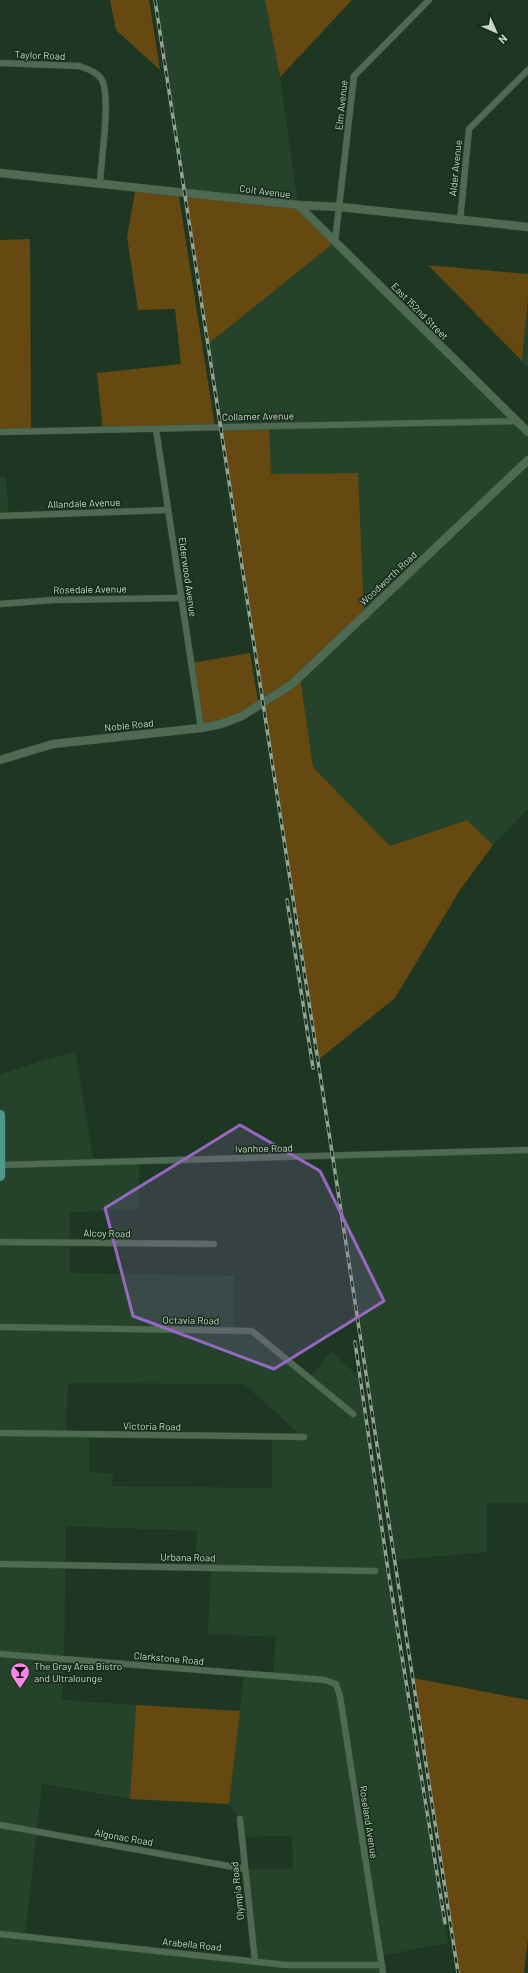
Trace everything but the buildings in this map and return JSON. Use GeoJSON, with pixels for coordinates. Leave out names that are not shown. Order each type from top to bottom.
{"type":"FeatureCollection","features":[{"type":"Feature","properties":{"kind":"main road"},"geometry":{"type":"LineString","coordinates":[[0,1115],[0,1176]]}},
{"type":"Feature","properties":{"kind":"street","name":"Elm Avenue"},"geometry":{"type":"LineString","coordinates":[[335,242],[354,76],[429,0]]}},
{"type":"Feature","properties":{"kind":"street","name":"Taylor Road"},"geometry":{"type":"LineString","coordinates":[[0,63],[79,66],[89,69],[100,77],[106,93],[100,183]]}},
{"type":"Feature","properties":{"kind":"street","name":"Alder Avenue"},"geometry":{"type":"LineString","coordinates":[[460,221],[469,129],[528,70]]}},
{"type":"Feature","properties":{"kind":"street","name":"Coit Avenue"},"geometry":{"type":"LineString","coordinates":[[0,173],[298,205],[340,207],[460,221],[528,226]]}},
{"type":"Feature","properties":{"kind":"street","name":"East 152nd Street"},"geometry":{"type":"LineString","coordinates":[[298,205],[528,432]]}},
{"type":"Feature","properties":{"kind":"street","name":"Collamer Avenue"},"geometry":{"type":"LineString","coordinates":[[0,432],[517,421]]}},
{"type":"Feature","properties":{"kind":"street","name":"Elderwood Avenue"},"geometry":{"type":"LineString","coordinates":[[156,429],[180,598],[201,728]]}},
{"type":"Feature","properties":{"kind":"street","name":"Woodworth Road"},"geometry":{"type":"LineString","coordinates":[[259,707],[292,684],[528,460]]}},
{"type":"Feature","properties":{"kind":"street","name":"Allandale Avenue"},"geometry":{"type":"LineString","coordinates":[[0,516],[168,510]]}},
{"type":"Feature","properties":{"kind":"street","name":"Rosedale Avenue"},"geometry":{"type":"LineString","coordinates":[[0,604],[53,600],[180,598]]}},
{"type":"Feature","properties":{"kind":"street","name":"Noble Road"},"geometry":{"type":"LineString","coordinates":[[0,760],[53,744],[201,728],[231,721],[259,707]]}},
{"type":"Feature","properties":{"kind":"street","name":"Ivanhoe Road"},"geometry":{"type":"LineString","coordinates":[[0,1165],[528,1150]]}},
{"type":"Feature","properties":{"kind":"street","name":"Alcoy Road"},"geometry":{"type":"LineString","coordinates":[[0,1242],[214,1244]]}},
{"type":"Feature","properties":{"kind":"street","name":"Octavia Road"},"geometry":{"type":"LineString","coordinates":[[0,1327],[252,1331],[353,1414]]}},
{"type":"Feature","properties":{"kind":"street","name":"Victoria Road"},"geometry":{"type":"LineString","coordinates":[[0,1433],[304,1437]]}},
{"type":"Feature","properties":{"kind":"street","name":"Urbana Road"},"geometry":{"type":"LineString","coordinates":[[0,1564],[375,1571]]}},
{"type":"Feature","properties":{"kind":"street","name":"Clarkstone Road"},"geometry":{"type":"LineString","coordinates":[[0,1654],[325,1680],[336,1684]]}},
{"type":"Feature","properties":{"kind":"street","name":"Roseland Avenue"},"geometry":{"type":"LineString","coordinates":[[336,1684],[340,1696],[383,1973]]}},
{"type":"Feature","properties":{"kind":"street","name":"Olympia Road"},"geometry":{"type":"LineString","coordinates":[[240,1819],[255,1961]]}},
{"type":"Feature","properties":{"kind":"street","name":"Algonac Road"},"geometry":{"type":"LineString","coordinates":[[0,1825],[245,1869]]}},
{"type":"Feature","properties":{"kind":"street","name":"Arabella Road"},"geometry":{"type":"LineString","coordinates":[[0,1934],[286,1965],[382,1964]]}},
{"type":"Feature","properties":{"kind":"highlighted area"},"geometry":{"type":"Polygon","coordinates":[[[240,1125],[320,1171],[384,1301],[274,1369],[133,1316],[105,1208],[240,1125]]]}},
{"type":"Feature","properties":{"kind":"shaded area"},"geometry":{"type":"Polygon","coordinates":[[[110,0],[149,0],[160,70],[116,30],[110,0]]]}},
{"type":"Feature","properties":{"kind":"shaded area"},"geometry":{"type":"Polygon","coordinates":[[[155,0],[265,0],[280,77],[298,205],[184,191],[155,0]]]}},
{"type":"Feature","properties":{"kind":"shaded area"},"geometry":{"type":"Polygon","coordinates":[[[265,0],[352,0],[280,77],[265,0]]]}},
{"type":"Feature","properties":{"kind":"shaded area"},"geometry":{"type":"Polygon","coordinates":[[[136,187],[178,191],[215,427],[103,430],[97,373],[181,364],[175,309],[138,310],[127,237],[136,187]]]}},
{"type":"Feature","properties":{"kind":"shaded area"},"geometry":{"type":"Polygon","coordinates":[[[184,191],[298,205],[335,242],[207,345],[184,191]]]}},
{"type":"Feature","properties":{"kind":"shaded area"},"geometry":{"type":"Polygon","coordinates":[[[30,239],[31,431],[0,432],[0,240],[30,239]]]}},
{"type":"Feature","properties":{"kind":"shaded area"},"geometry":{"type":"Polygon","coordinates":[[[335,242],[528,432],[528,809],[493,845],[466,820],[390,846],[313,767],[300,677],[358,473],[271,474],[221,427],[207,345],[335,242]]]}},
{"type":"Feature","properties":{"kind":"shaded area"},"geometry":{"type":"Polygon","coordinates":[[[428,265],[528,274],[528,298],[522,361],[428,265]]]}},
{"type":"Feature","properties":{"kind":"shaded area"},"geometry":{"type":"Polygon","coordinates":[[[528,298],[528,367],[522,361],[528,298]]]}},
{"type":"Feature","properties":{"kind":"shaded area"},"geometry":{"type":"Polygon","coordinates":[[[269,426],[271,474],[358,473],[364,614],[300,677],[313,767],[390,846],[467,820],[493,845],[460,890],[395,998],[318,1060],[221,427],[269,426]]]}},
{"type":"Feature","properties":{"kind":"shaded area"},"geometry":{"type":"Polygon","coordinates":[[[0,477],[6,477],[9,515],[0,516],[0,477]]]}},
{"type":"Feature","properties":{"kind":"shaded area"},"geometry":{"type":"Polygon","coordinates":[[[250,653],[259,707],[201,728],[191,663],[250,653]]]}},
{"type":"Feature","properties":{"kind":"shaded area"},"geometry":{"type":"Polygon","coordinates":[[[75,1051],[94,1162],[139,1161],[139,1210],[70,1212],[70,1273],[234,1276],[234,1331],[252,1331],[310,1378],[331,1351],[360,1378],[388,1570],[448,1943],[381,1956],[383,1973],[0,1973],[0,1074],[75,1051]],[[68,1383],[66,1434],[89,1435],[89,1472],[113,1474],[112,1486],[272,1488],[272,1437],[303,1437],[244,1384],[68,1383]],[[66,1526],[64,1666],[62,1700],[136,1705],[130,1799],[42,1784],[25,1936],[255,1961],[245,1869],[293,1869],[292,1836],[242,1837],[240,1819],[229,1804],[244,1674],[273,1676],[276,1637],[208,1634],[211,1568],[195,1567],[197,1531],[66,1526]]]}},
{"type":"Feature","properties":{"kind":"shaded area"},"geometry":{"type":"Polygon","coordinates":[[[528,1150],[528,1503],[487,1503],[487,1552],[395,1560],[333,1156],[528,1150]]]}},
{"type":"Feature","properties":{"kind":"shaded area"},"geometry":{"type":"Polygon","coordinates":[[[413,1678],[528,1700],[528,1938],[524,1973],[458,1973],[413,1678]]]}},
{"type":"Feature","properties":{"kind":"shaded area"},"geometry":{"type":"Polygon","coordinates":[[[136,1705],[240,1711],[229,1804],[130,1799],[136,1705]]]}},
{"type":"Feature","properties":{"kind":"railway"},"geometry":{"type":"LineString","coordinates":[[155,0],[458,1973]]}},
{"type":"Feature","properties":{"kind":"railway"},"geometry":{"type":"LineString","coordinates":[[287,900],[313,1068]]}},
{"type":"Feature","properties":{"kind":"railway"},"geometry":{"type":"LineString","coordinates":[[355,1342],[388,1570],[445,1923]]}},
{"type":"Feature","properties":{"kind":"place","name":"The Gray Area Bistro and Ultralounge"},"geometry":{"type":"Point","coordinates":[20,1689]}}]}
